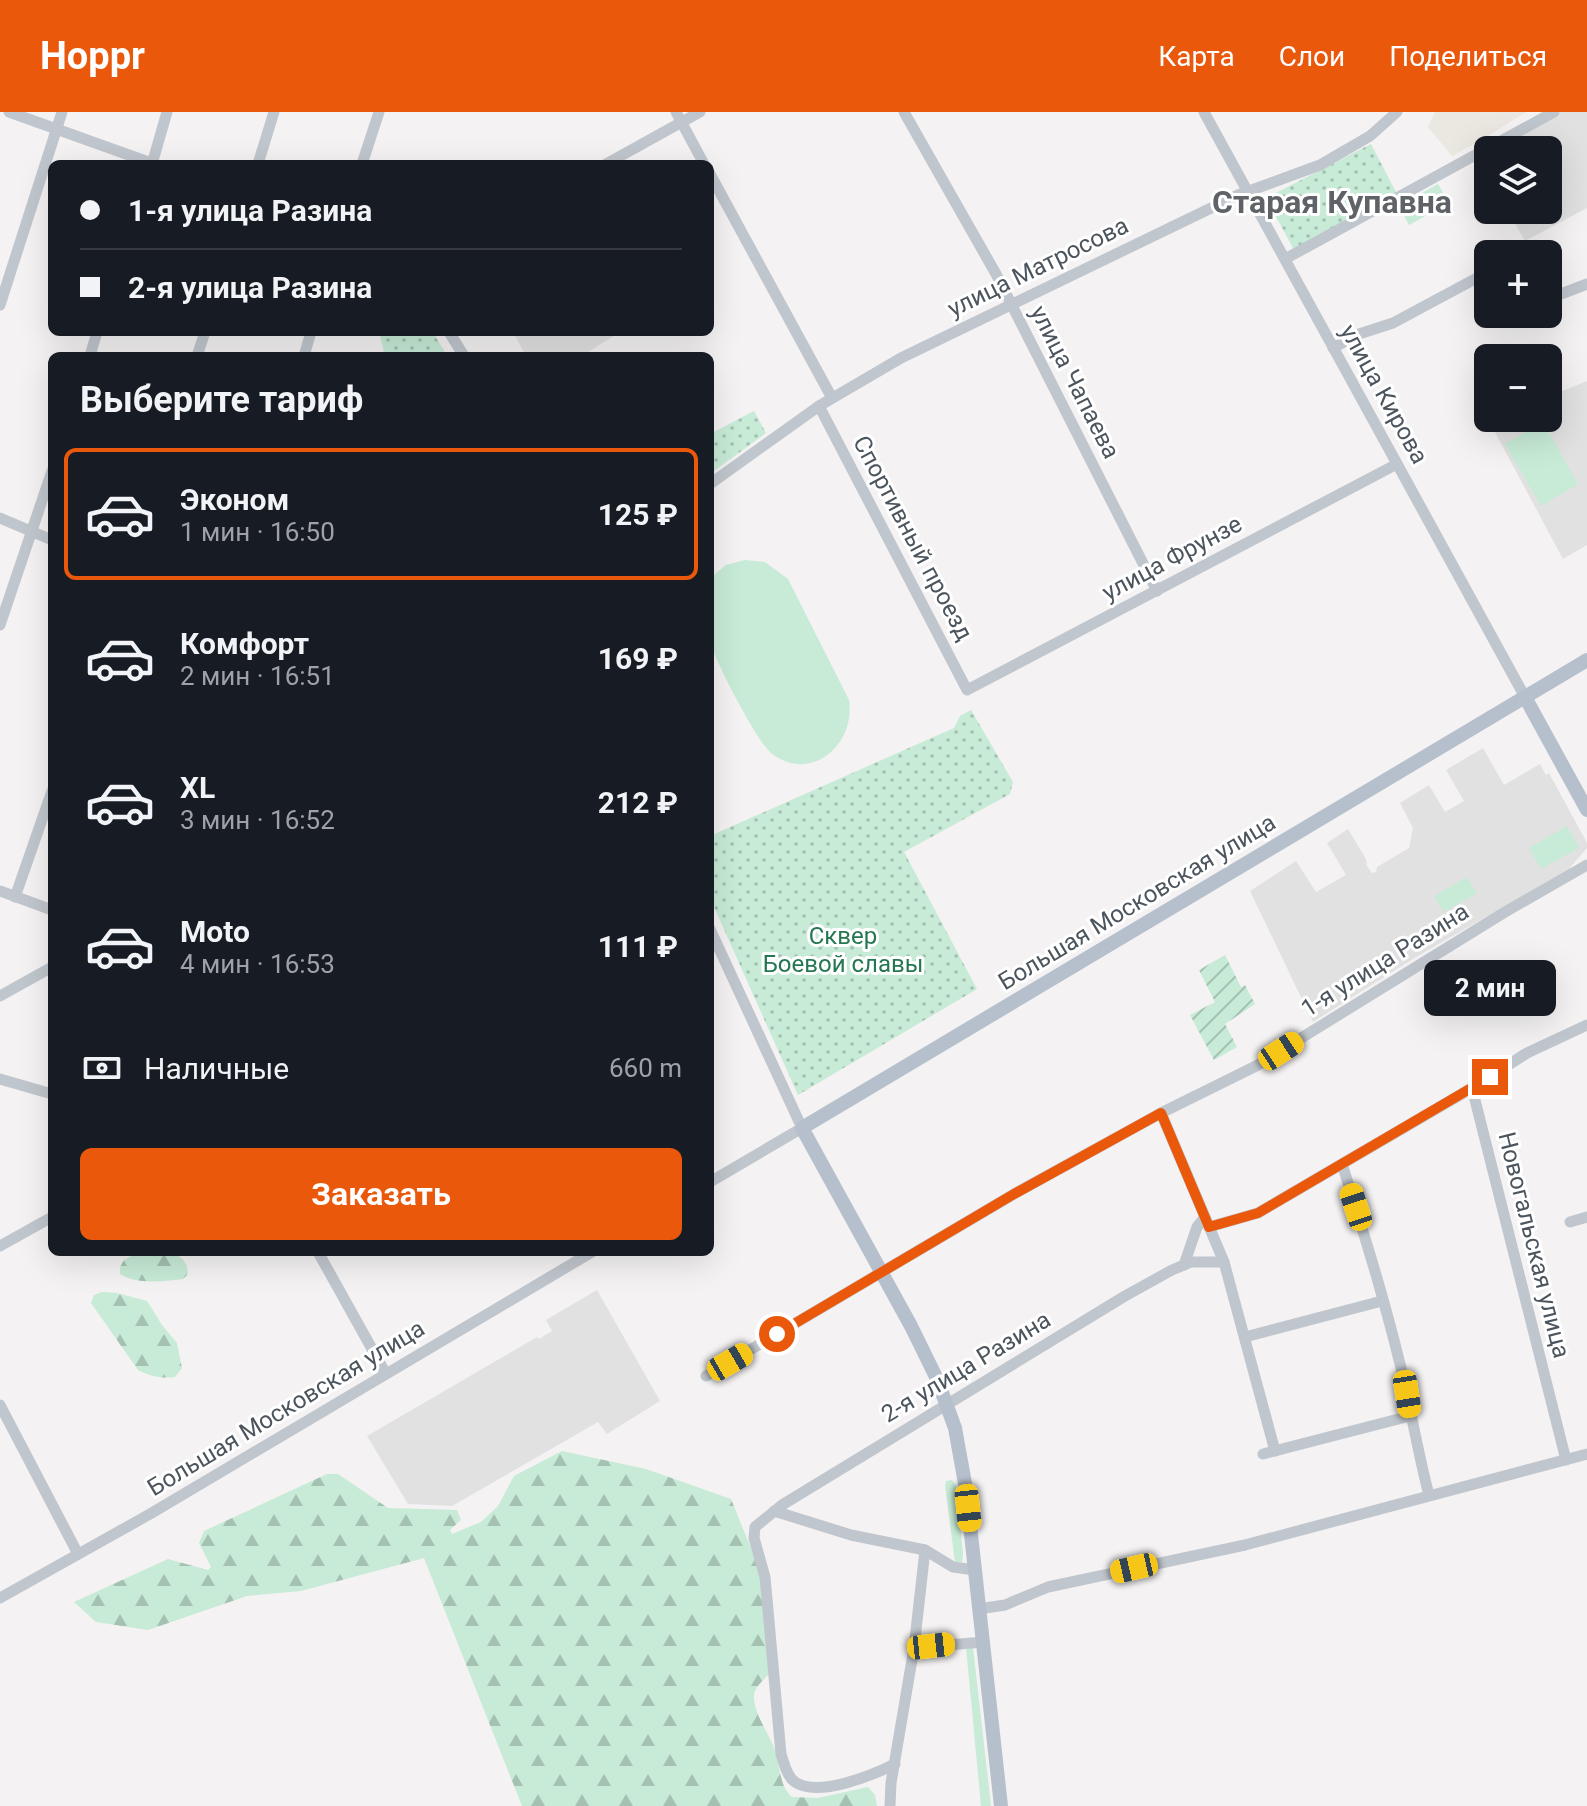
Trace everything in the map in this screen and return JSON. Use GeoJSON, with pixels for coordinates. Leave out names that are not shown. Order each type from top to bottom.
{"type":"FeatureCollection","features":[{"type":"Feature","properties":{"kind":"main road","name":"Большая Московская улица"},"geometry":{"type":"LineString","coordinates":[[802,1128],[1587,660]]}},
{"type":"Feature","properties":{"kind":"main road"},"geometry":{"type":"LineString","coordinates":[[1525,697],[1587,810]]}},
{"type":"Feature","properties":{"kind":"main road"},"geometry":{"type":"LineString","coordinates":[[802,1128],[882,1272],[928,1360],[947,1405],[963,1463],[1001,1806]]}},
{"type":"Feature","properties":{"kind":"street"},"geometry":{"type":"LineString","coordinates":[[9,112],[142,160]]}},
{"type":"Feature","properties":{"kind":"street"},"geometry":{"type":"LineString","coordinates":[[0,305],[62,112]]}},
{"type":"Feature","properties":{"kind":"street"},"geometry":{"type":"LineString","coordinates":[[154,160],[167,112]]}},
{"type":"Feature","properties":{"kind":"street"},"geometry":{"type":"LineString","coordinates":[[259,160],[274,112]]}},
{"type":"Feature","properties":{"kind":"street"},"geometry":{"type":"LineString","coordinates":[[363,160],[379,112]]}},
{"type":"Feature","properties":{"kind":"street"},"geometry":{"type":"LineString","coordinates":[[612,160],[679,117],[700,112]]}},
{"type":"Feature","properties":{"kind":"street","name":"улица Чапаева"},"geometry":{"type":"LineString","coordinates":[[904,112],[1011,303],[1157,591]]}},
{"type":"Feature","properties":{"kind":"street","name":"улица Кирова"},"geometry":{"type":"LineString","coordinates":[[1204,112],[1525,697]]}},
{"type":"Feature","properties":{"kind":"street","name":"улица Матросова"},"geometry":{"type":"LineString","coordinates":[[714,481],[819,406],[901,358],[1248,191],[1336,157],[1370,136],[1397,112]]}},
{"type":"Feature","properties":{"kind":"street"},"geometry":{"type":"LineString","coordinates":[[1285,259],[1554,112]]}},
{"type":"Feature","properties":{"kind":"street"},"geometry":{"type":"LineString","coordinates":[[679,117],[702,160]]}},
{"type":"Feature","properties":{"kind":"street"},"geometry":{"type":"LineString","coordinates":[[714,181],[832,398]]}},
{"type":"Feature","properties":{"kind":"street"},"geometry":{"type":"LineString","coordinates":[[1333,348],[1359,334],[1393,323],[1474,280]]}},
{"type":"Feature","properties":{"kind":"street"},"geometry":{"type":"LineString","coordinates":[[1562,294],[1587,284]]}},
{"type":"Feature","properties":{"kind":"street","name":"Спортивный проезд"},"geometry":{"type":"LineString","coordinates":[[819,406],[967,690]]}},
{"type":"Feature","properties":{"kind":"street","name":"улица Фрунзе"},"geometry":{"type":"LineString","coordinates":[[967,690],[1397,464]]}},
{"type":"Feature","properties":{"kind":"street"},"geometry":{"type":"LineString","coordinates":[[0,625],[48,483]]}},
{"type":"Feature","properties":{"kind":"street"},"geometry":{"type":"LineString","coordinates":[[0,518],[48,539]]}},
{"type":"Feature","properties":{"kind":"street"},"geometry":{"type":"LineString","coordinates":[[15,897],[48,802]]}},
{"type":"Feature","properties":{"kind":"street","name":"1-я улица Разина"},"geometry":{"type":"LineString","coordinates":[[706,1376],[1014,1194],[1161,1113],[1256,1066],[1587,865]]}},
{"type":"Feature","properties":{"kind":"street"},"geometry":{"type":"LineString","coordinates":[[0,891],[48,909]]}},
{"type":"Feature","properties":{"kind":"street"},"geometry":{"type":"LineString","coordinates":[[714,938],[802,1128]]}},
{"type":"Feature","properties":{"kind":"street"},"geometry":{"type":"LineString","coordinates":[[0,996],[48,969]]}},
{"type":"Feature","properties":{"kind":"street"},"geometry":{"type":"LineString","coordinates":[[1184,1265],[1197,1227],[1207,1222],[1258,1213],[1527,1053],[1587,1025]]}},
{"type":"Feature","properties":{"kind":"street"},"geometry":{"type":"LineString","coordinates":[[0,1079],[48,1093]]}},
{"type":"Feature","properties":{"kind":"street","name":"Новогальская улица"},"geometry":{"type":"LineString","coordinates":[[1472,1088],[1566,1460]]}},
{"type":"Feature","properties":{"kind":"street"},"geometry":{"type":"LineString","coordinates":[[1161,1113],[1224,1262],[1245,1337],[1269,1452],[1410,1416]]}},
{"type":"Feature","properties":{"kind":"street","name":"Большая Московская улица"},"geometry":{"type":"LineString","coordinates":[[714,1180],[802,1128]]}},
{"type":"Feature","properties":{"kind":"street"},"geometry":{"type":"LineString","coordinates":[[1342,1164],[1382,1301],[1429,1495]]}},
{"type":"Feature","properties":{"kind":"street"},"geometry":{"type":"LineString","coordinates":[[1570,1222],[1587,1217]]}},
{"type":"Feature","properties":{"kind":"street"},"geometry":{"type":"LineString","coordinates":[[0,1246],[48,1219]]}},
{"type":"Feature","properties":{"kind":"street"},"geometry":{"type":"LineString","coordinates":[[320,1256],[386,1374]]}},
{"type":"Feature","properties":{"kind":"street","name":"Большая Московская улица"},"geometry":{"type":"LineString","coordinates":[[0,1598],[585,1256]]}},
{"type":"Feature","properties":{"kind":"street","name":"2-я улица Разина"},"geometry":{"type":"LineString","coordinates":[[774,1511],[1125,1296],[1191,1262],[1224,1262]]}},
{"type":"Feature","properties":{"kind":"street"},"geometry":{"type":"LineString","coordinates":[[1245,1337],[1382,1301]]}},
{"type":"Feature","properties":{"kind":"street"},"geometry":{"type":"LineString","coordinates":[[0,1405],[78,1554]]}},
{"type":"Feature","properties":{"kind":"street"},"geometry":{"type":"LineString","coordinates":[[979,1609],[1005,1605],[1048,1587],[1245,1545],[1587,1454]]}},
{"type":"Feature","properties":{"kind":"street"},"geometry":{"type":"LineString","coordinates":[[895,1764],[868,1777],[834,1785],[810,1787],[796,1783],[789,1774],[781,1754],[765,1577],[754,1538],[755,1527],[774,1511],[851,1535],[925,1550],[953,1567],[975,1570]]}},
{"type":"Feature","properties":{"kind":"street"},"geometry":{"type":"LineString","coordinates":[[890,1806],[925,1550]]}},
{"type":"Feature","properties":{"kind":"street"},"geometry":{"type":"LineString","coordinates":[[914,1648],[983,1642]]}},
{"type":"Feature","properties":{"kind":"shaded area"},"geometry":{"type":"Polygon","coordinates":[[[1435,112],[1526,112],[1488,136],[1474,136],[1474,144],[1452,156],[1428,127],[1435,112]]]}},
{"type":"Feature","properties":{"kind":"shaded area"},"geometry":{"type":"Polygon","coordinates":[[[1560,112],[1587,112],[1587,208],[1562,221],[1562,136],[1518,136],[1560,112]]]}},
{"type":"Feature","properties":{"kind":"shaded area"},"geometry":{"type":"Polygon","coordinates":[[[1515,224],[1557,224],[1527,240],[1515,224]]]}},
{"type":"Feature","properties":{"kind":"shaded area"},"geometry":{"type":"Polygon","coordinates":[[[515,336],[614,336],[588,352],[524,352],[515,336]]]}},
{"type":"Feature","properties":{"kind":"shaded area"},"geometry":{"type":"Polygon","coordinates":[[[1587,381],[1587,545],[1563,559],[1495,432],[1562,432],[1562,391],[1587,381]]]}},
{"type":"Feature","properties":{"kind":"shaded area"},"geometry":{"type":"Polygon","coordinates":[[[1483,748],[1504,785],[1540,764],[1546,775],[1549,773],[1587,848],[1568,870],[1416,957],[1313,1022],[1250,891],[1296,861],[1316,892],[1346,875],[1327,843],[1348,829],[1367,866],[1372,873],[1376,872],[1377,867],[1409,848],[1413,828],[1400,803],[1429,785],[1445,812],[1464,801],[1446,770],[1483,748]]]}},
{"type":"Feature","properties":{"kind":"shaded area"},"geometry":{"type":"Polygon","coordinates":[[[597,1290],[660,1401],[607,1434],[598,1422],[452,1506],[408,1504],[367,1436],[552,1331],[546,1320],[597,1290]]]}},
{"type":"Feature","properties":{"kind":"green space"},"geometry":{"type":"Polygon","coordinates":[[[1371,144],[1397,194],[1294,250],[1266,198],[1371,144]]]}},
{"type":"Feature","properties":{"kind":"green space"},"geometry":{"type":"Polygon","coordinates":[[[1438,184],[1449,203],[1409,225],[1399,206],[1438,184]]]}},
{"type":"Feature","properties":{"kind":"green space"},"geometry":{"type":"Polygon","coordinates":[[[380,336],[435,336],[445,352],[384,352],[380,336]]]}},
{"type":"Feature","properties":{"kind":"green space"},"geometry":{"type":"Polygon","coordinates":[[[754,411],[766,433],[714,471],[714,432],[754,411]]]}},
{"type":"Feature","properties":{"kind":"green space"},"geometry":{"type":"Polygon","coordinates":[[[1526,432],[1549,432],[1578,484],[1541,506],[1505,444],[1526,432]]]}},
{"type":"Feature","properties":{"kind":"green space"},"geometry":{"type":"Polygon","coordinates":[[[745,560],[765,562],[788,579],[849,700],[849,716],[838,745],[815,762],[801,764],[786,761],[771,753],[727,680],[714,651],[714,575],[726,565],[745,560]]]}},
{"type":"Feature","properties":{"kind":"green space","name":"Сквер Боевой славы"},"geometry":{"type":"Polygon","coordinates":[[[971,710],[1013,782],[1010,794],[904,852],[977,989],[798,1095],[714,907],[714,834],[954,728],[960,716],[971,710]]]}},
{"type":"Feature","properties":{"kind":"green space"},"geometry":{"type":"Polygon","coordinates":[[[1567,826],[1579,848],[1541,869],[1529,848],[1567,826]]]}},
{"type":"Feature","properties":{"kind":"green space"},"geometry":{"type":"Polygon","coordinates":[[[1467,877],[1477,893],[1444,912],[1434,896],[1467,877]]]}},
{"type":"Feature","properties":{"kind":"green space"},"geometry":{"type":"Polygon","coordinates":[[[1225,955],[1241,987],[1245,985],[1255,1004],[1225,1024],[1237,1047],[1214,1060],[1190,1015],[1215,1002],[1199,970],[1225,955]]]}},
{"type":"Feature","properties":{"kind":"green space"},"geometry":{"type":"Polygon","coordinates":[[[132,1256],[178,1256],[183,1259],[188,1274],[183,1279],[134,1280],[120,1274],[124,1260],[132,1256]]]}},
{"type":"Feature","properties":{"kind":"green space"},"geometry":{"type":"Polygon","coordinates":[[[102,1292],[147,1301],[177,1343],[182,1368],[175,1377],[165,1378],[138,1370],[91,1303],[94,1295],[102,1292]]]}},
{"type":"Feature","properties":{"kind":"green space"},"geometry":{"type":"Polygon","coordinates":[[[562,1451],[646,1469],[731,1499],[761,1573],[769,1674],[756,1689],[754,1702],[775,1750],[785,1787],[792,1797],[818,1798],[868,1787],[875,1795],[877,1806],[522,1806],[424,1558],[301,1591],[247,1596],[148,1630],[96,1622],[74,1602],[168,1559],[208,1570],[211,1567],[199,1543],[204,1531],[327,1474],[338,1474],[388,1508],[457,1510],[461,1520],[450,1530],[452,1534],[481,1522],[498,1506],[514,1476],[562,1451]]]}},
{"type":"Feature","properties":{"kind":"green space"},"geometry":{"type":"Polygon","coordinates":[[[952,1480],[956,1486],[962,1562],[955,1562],[945,1486],[946,1481],[952,1480]]]}},
{"type":"Feature","properties":{"kind":"green space"},"geometry":{"type":"Polygon","coordinates":[[[966,1647],[973,1647],[991,1806],[981,1806],[966,1647]]]}},
{"type":"Feature","properties":{"kind":"district","name":"Старая Купавна"},"geometry":{"type":"Point","coordinates":[1332,202]}},
{"type":"Feature","properties":{"kind":"route"},"geometry":{"type":"LineString","coordinates":[[777,1334],[1014,1194],[1161,1113],[1209,1227],[1258,1213],[1490,1077]]}}]}
